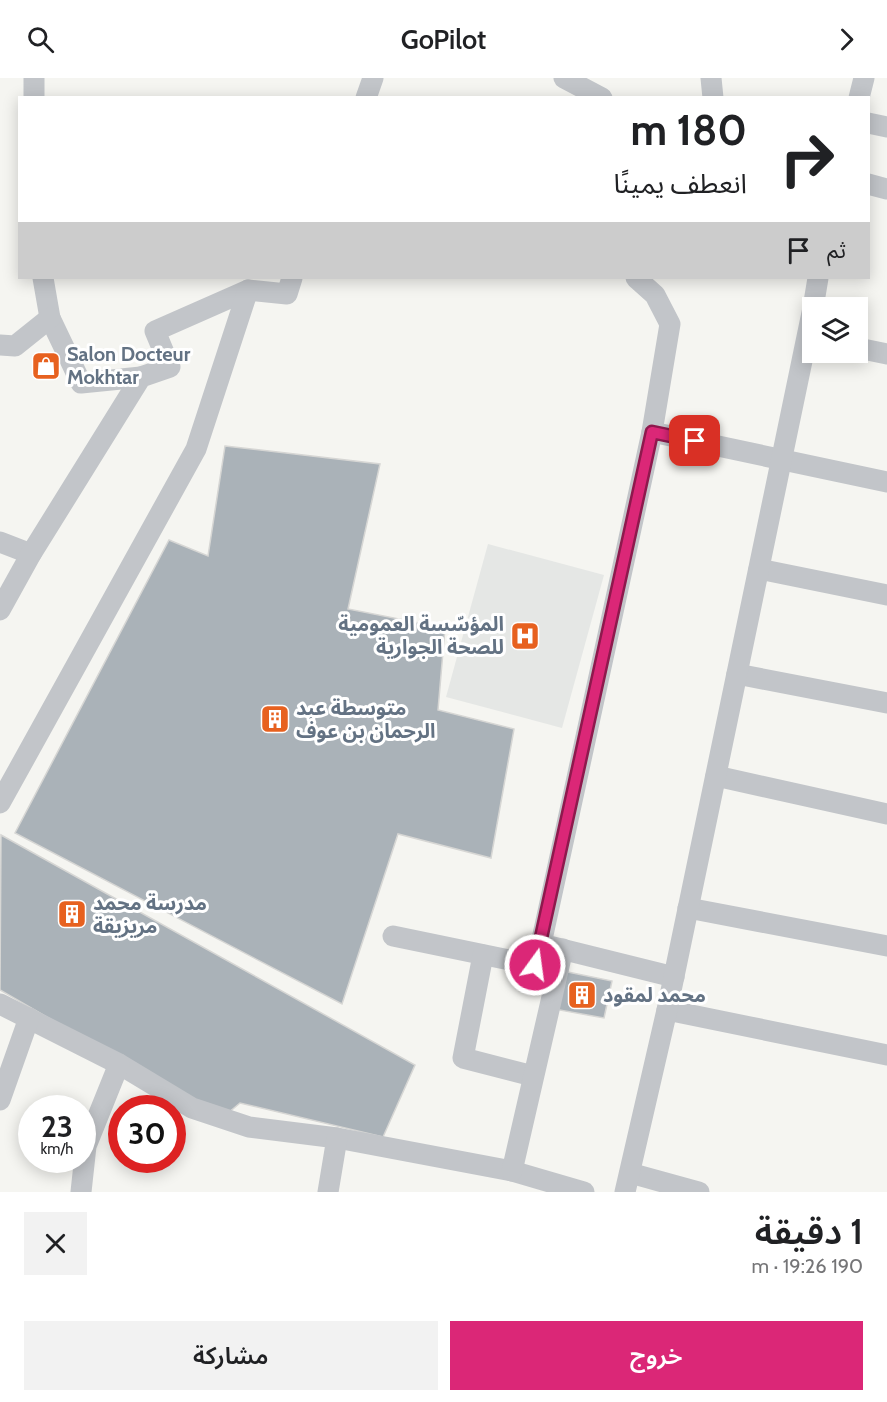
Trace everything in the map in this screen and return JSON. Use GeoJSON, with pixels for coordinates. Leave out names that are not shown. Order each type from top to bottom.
{"type":"FeatureCollection","features":[{"type":"Feature","properties":{"kind":"street"},"geometry":{"type":"LineString","coordinates":[[34,78],[34,96]]}},
{"type":"Feature","properties":{"kind":"street"},"geometry":{"type":"LineString","coordinates":[[367,96],[373,78]]}},
{"type":"Feature","properties":{"kind":"street"},"geometry":{"type":"LineString","coordinates":[[564,78],[598,96]]}},
{"type":"Feature","properties":{"kind":"street"},"geometry":{"type":"LineString","coordinates":[[711,78],[713,96]]}},
{"type":"Feature","properties":{"kind":"street"},"geometry":{"type":"LineString","coordinates":[[860,96],[864,78]]}},
{"type":"Feature","properties":{"kind":"street"},"geometry":{"type":"LineString","coordinates":[[870,123],[887,127]]}},
{"type":"Feature","properties":{"kind":"street"},"geometry":{"type":"LineString","coordinates":[[870,185],[887,189]]}},
{"type":"Feature","properties":{"kind":"street"},"geometry":{"type":"LineString","coordinates":[[43,279],[50,318],[81,383],[141,377],[170,367],[155,331],[248,290],[286,294],[292,279]]}},
{"type":"Feature","properties":{"kind":"street"},"geometry":{"type":"LineString","coordinates":[[535,965],[652,432],[670,324],[656,295],[637,279]]}},
{"type":"Feature","properties":{"kind":"street"},"geometry":{"type":"LineString","coordinates":[[815,297],[818,279]]}},
{"type":"Feature","properties":{"kind":"street"},"geometry":{"type":"LineString","coordinates":[[0,803],[196,449],[248,290]]}},
{"type":"Feature","properties":{"kind":"street"},"geometry":{"type":"LineString","coordinates":[[0,345],[15,346],[50,318]]}},
{"type":"Feature","properties":{"kind":"street"},"geometry":{"type":"LineString","coordinates":[[868,350],[887,354]]}},
{"type":"Feature","properties":{"kind":"street"},"geometry":{"type":"LineString","coordinates":[[699,1192],[628,1183],[804,363]]}},
{"type":"Feature","properties":{"kind":"street"},"geometry":{"type":"LineString","coordinates":[[0,610],[31,554],[141,377]]}},
{"type":"Feature","properties":{"kind":"street"},"geometry":{"type":"LineString","coordinates":[[652,432],[887,482]]}},
{"type":"Feature","properties":{"kind":"street"},"geometry":{"type":"LineString","coordinates":[[0,542],[31,554]]}},
{"type":"Feature","properties":{"kind":"street"},"geometry":{"type":"LineString","coordinates":[[759,569],[887,595]]}},
{"type":"Feature","properties":{"kind":"street"},"geometry":{"type":"LineString","coordinates":[[737,674],[887,703]]}},
{"type":"Feature","properties":{"kind":"street"},"geometry":{"type":"LineString","coordinates":[[716,776],[887,814]]}},
{"type":"Feature","properties":{"kind":"street"},"geometry":{"type":"LineString","coordinates":[[688,908],[887,946]]}},
{"type":"Feature","properties":{"kind":"street"},"geometry":{"type":"LineString","coordinates":[[393,936],[535,965],[560,960],[674,977]]}},
{"type":"Feature","properties":{"kind":"street"},"geometry":{"type":"LineString","coordinates":[[541,944],[560,960]]}},
{"type":"Feature","properties":{"kind":"street"},"geometry":{"type":"LineString","coordinates":[[483,955],[463,1058],[533,1076]]}},
{"type":"Feature","properties":{"kind":"street"},"geometry":{"type":"LineString","coordinates":[[512,1171],[560,960]]}},
{"type":"Feature","properties":{"kind":"street"},"geometry":{"type":"LineString","coordinates":[[0,1004],[118,1064],[192,1108],[249,1127],[337,1138],[512,1171],[584,1192]]}},
{"type":"Feature","properties":{"kind":"street"},"geometry":{"type":"LineString","coordinates":[[667,1010],[887,1055]]}},
{"type":"Feature","properties":{"kind":"street"},"geometry":{"type":"LineString","coordinates":[[0,1100],[29,1018]]}},
{"type":"Feature","properties":{"kind":"street"},"geometry":{"type":"LineString","coordinates":[[81,1192],[86,1146],[118,1064]]}},
{"type":"Feature","properties":{"kind":"street"},"geometry":{"type":"LineString","coordinates":[[328,1192],[337,1138]]}},
{"type":"Feature","properties":{"kind":"shaded area","name":"المؤسّسة العمومية للصحة الجوارية"},"geometry":{"type":"Polygon","coordinates":[[[488,544],[604,575],[562,728],[446,697],[488,544]]]}},
{"type":"Feature","properties":{"kind":"building","name":"متوسطة عبد الرحمان بن عوف"},"geometry":{"type":"Polygon","coordinates":[[[225,446],[380,464],[348,609],[445,628],[438,710],[514,729],[491,858],[398,834],[342,1004],[15,833],[169,540],[208,556],[225,446]]]}},
{"type":"Feature","properties":{"kind":"building","name":"مدرسة محمد مريزيقة"},"geometry":{"type":"Polygon","coordinates":[[[1,835],[415,1065],[383,1137],[240,1103],[222,1118],[186,1097],[186,1095],[182,1095],[0,990],[1,835]]]}},
{"type":"Feature","properties":{"kind":"building","name":"محمد لمقود"},"geometry":{"type":"Polygon","coordinates":[[[558,970],[612,981],[604,1018],[554,1009],[558,970]]]}},
{"type":"Feature","properties":{"kind":"place","name":"Salon Docteur Mokhtar"},"geometry":{"type":"Point","coordinates":[46,366]}},
{"type":"Feature","properties":{"kind":"place","name":"المؤسّسة العمومية للصحة الجوارية"},"geometry":{"type":"Point","coordinates":[525,636]}},
{"type":"Feature","properties":{"kind":"place","name":"متوسطة عبد الرحمان بن عوف"},"geometry":{"type":"Point","coordinates":[275,719]}},
{"type":"Feature","properties":{"kind":"place","name":"مدرسة محمد مريزيقة"},"geometry":{"type":"Point","coordinates":[72,914]}},
{"type":"Feature","properties":{"kind":"place","name":"محمد لمقود"},"geometry":{"type":"Point","coordinates":[582,995]}},
{"type":"Feature","properties":{"kind":"route"},"geometry":{"type":"LineString","coordinates":[[535,965],[652,432],[695,441]]}}]}
